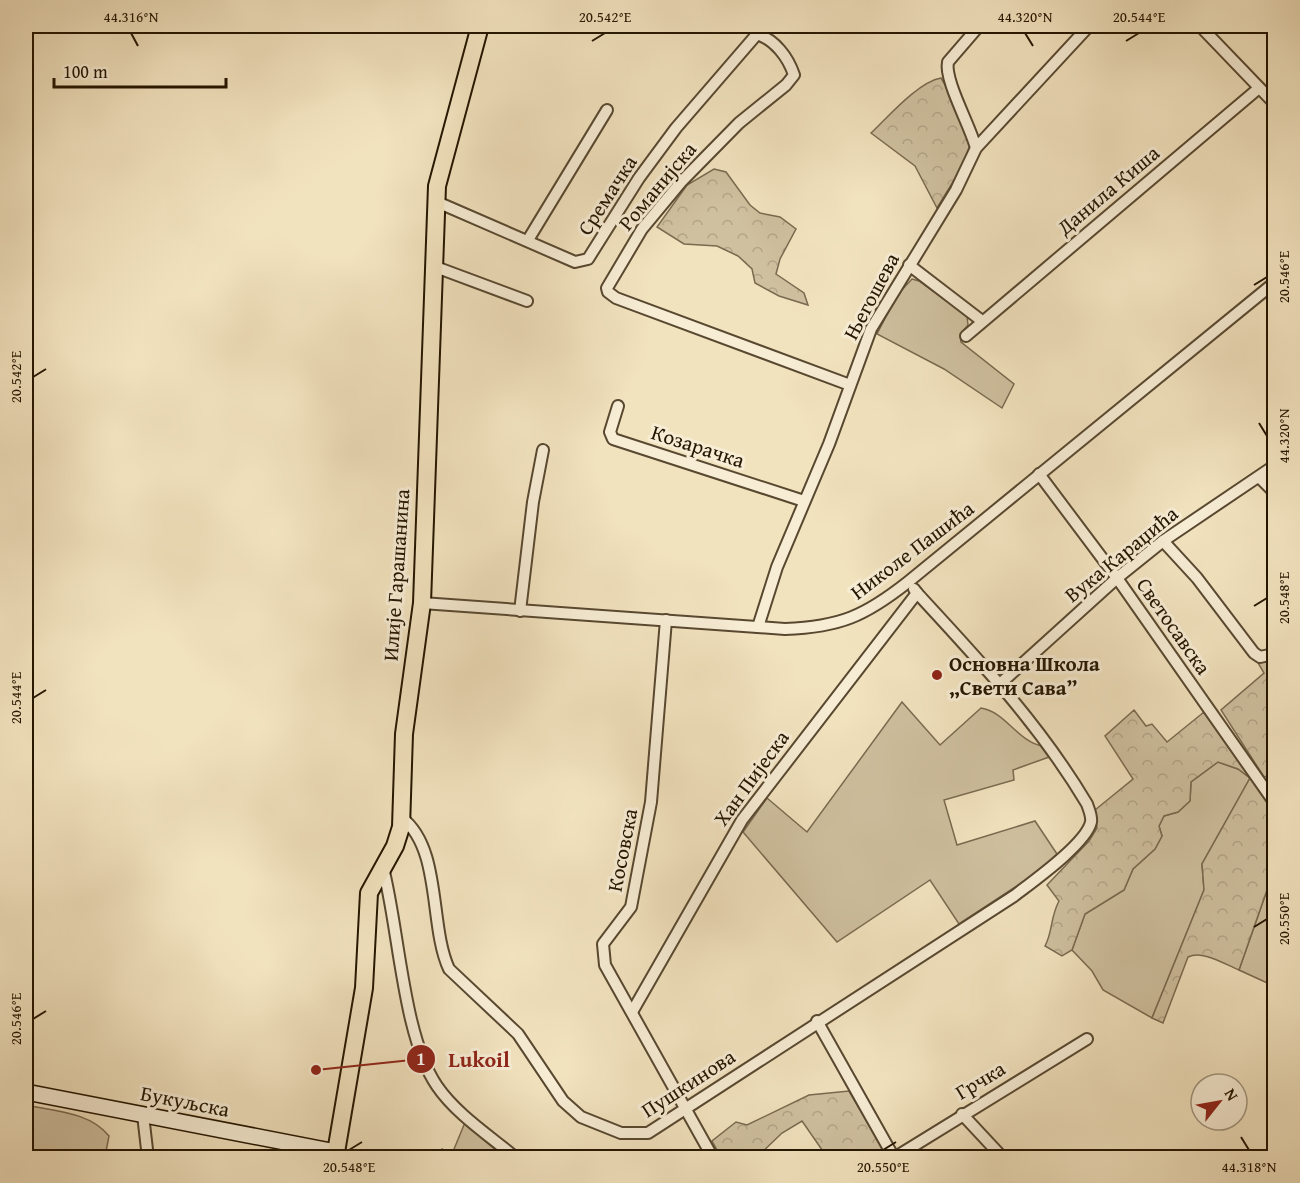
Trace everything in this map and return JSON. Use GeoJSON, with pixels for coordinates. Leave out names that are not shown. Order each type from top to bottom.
{"type":"FeatureCollection","features":[{"type":"Feature","properties":{"kind":"main road","name":"Илије Гарашанина"},"geometry":{"type":"LineString","coordinates":[[336,1155],[364,988],[369,893],[398,839],[402,818],[404,734],[422,603],[438,186],[454,117],[469,72],[480,26]]}},
{"type":"Feature","properties":{"kind":"main road","name":"Букуљска"},"geometry":{"type":"LineString","coordinates":[[26,1092],[336,1155]]}},
{"type":"Feature","properties":{"kind":"street"},"geometry":{"type":"LineString","coordinates":[[976,148],[970,125],[948,80],[946,69],[948,62],[979,26]]}},
{"type":"Feature","properties":{"kind":"street","name":"Његошева"},"geometry":{"type":"LineString","coordinates":[[758,627],[777,567],[829,444],[871,329],[956,190],[976,148],[1089,26]]}},
{"type":"Feature","properties":{"kind":"street"},"geometry":{"type":"LineString","coordinates":[[1200,26],[1275,104]]}},
{"type":"Feature","properties":{"kind":"street","name":"Сремачка"},"geometry":{"type":"LineString","coordinates":[[437,202],[575,262],[588,259],[639,178],[676,128],[761,30]]}},
{"type":"Feature","properties":{"kind":"street","name":"Романијска"},"geometry":{"type":"LineString","coordinates":[[761,30],[771,39],[791,66],[794,75],[786,85],[739,123],[681,182],[642,230],[607,288],[608,292],[616,298],[850,385]]}},
{"type":"Feature","properties":{"kind":"street","name":"Данила Киша"},"geometry":{"type":"LineString","coordinates":[[966,336],[1259,88]]}},
{"type":"Feature","properties":{"kind":"street"},"geometry":{"type":"LineString","coordinates":[[528,240],[607,110]]}},
{"type":"Feature","properties":{"kind":"street"},"geometry":{"type":"LineString","coordinates":[[909,265],[982,321]]}},
{"type":"Feature","properties":{"kind":"street"},"geometry":{"type":"LineString","coordinates":[[434,266],[527,301]]}},
{"type":"Feature","properties":{"kind":"street","name":"Николе Пашића"},"geometry":{"type":"LineString","coordinates":[[422,603],[758,627],[818,628],[865,613],[908,582],[1275,283]]}},
{"type":"Feature","properties":{"kind":"street","name":"Козарачка"},"geometry":{"type":"LineString","coordinates":[[618,406],[610,432],[613,439],[804,501]]}},
{"type":"Feature","properties":{"kind":"street"},"geometry":{"type":"LineString","coordinates":[[520,611],[543,450]]}},
{"type":"Feature","properties":{"kind":"street","name":"Вука Караџића"},"geometry":{"type":"LineString","coordinates":[[1001,683],[1117,578],[1163,541],[1275,466]]}},
{"type":"Feature","properties":{"kind":"street","name":"Светосавска"},"geometry":{"type":"LineString","coordinates":[[1040,474],[1117,578],[1275,802]]}},
{"type":"Feature","properties":{"kind":"street"},"geometry":{"type":"LineString","coordinates":[[1258,477],[1275,492]]}},
{"type":"Feature","properties":{"kind":"street"},"geometry":{"type":"LineString","coordinates":[[1163,541],[1203,585],[1254,652],[1260,657],[1275,654]]}},
{"type":"Feature","properties":{"kind":"street"},"geometry":{"type":"LineString","coordinates":[[908,582],[1001,683]]}},
{"type":"Feature","properties":{"kind":"street","name":"Хан Пијеска"},"geometry":{"type":"LineString","coordinates":[[632,1012],[742,820],[917,593]]}},
{"type":"Feature","properties":{"kind":"street","name":"Косовска"},"geometry":{"type":"LineString","coordinates":[[666,621],[651,802],[636,884],[631,907],[603,944],[601,953],[713,1158]]}},
{"type":"Feature","properties":{"kind":"street","name":"Пушкинова"},"geometry":{"type":"LineString","coordinates":[[402,818],[413,826],[419,838],[433,887],[443,956],[449,969],[518,1034],[563,1101],[581,1117],[598,1125],[638,1135],[648,1133],[977,921],[1057,863],[1087,831],[1091,823],[1090,811],[1040,732],[1001,683]]}},
{"type":"Feature","properties":{"kind":"street"},"geometry":{"type":"LineString","coordinates":[[383,867],[413,1023],[426,1066],[437,1087],[516,1158]]}},
{"type":"Feature","properties":{"kind":"street","name":"Грчка"},"geometry":{"type":"LineString","coordinates":[[817,1022],[894,1157],[1087,1039]]}},
{"type":"Feature","properties":{"kind":"street"},"geometry":{"type":"LineString","coordinates":[[143,1114],[148,1158]]}},
{"type":"Feature","properties":{"kind":"street"},"geometry":{"type":"LineString","coordinates":[[962,1114],[1003,1158]]}},
{"type":"Feature","properties":{"kind":"green space"},"geometry":{"type":"Polygon","coordinates":[[[941,78],[950,93],[971,143],[961,169],[937,208],[915,166],[871,133],[913,93],[941,78]]]}},
{"type":"Feature","properties":{"kind":"green space"},"geometry":{"type":"Polygon","coordinates":[[[714,169],[726,172],[750,205],[760,213],[780,217],[796,229],[780,259],[776,274],[804,293],[808,305],[779,296],[755,283],[752,269],[738,256],[717,246],[684,244],[657,227],[687,185],[714,169]]]}},
{"type":"Feature","properties":{"kind":"green space"},"geometry":{"type":"Polygon","coordinates":[[[912,279],[919,281],[967,316],[968,325],[960,335],[961,342],[1014,384],[1002,408],[944,369],[877,334],[897,295],[912,279]]]}},
{"type":"Feature","properties":{"kind":"green space"},"geometry":{"type":"Polygon","coordinates":[[[1274,658],[1274,757],[1267,776],[1264,777],[1221,710],[1264,673],[1257,661],[1274,658]]]}},
{"type":"Feature","properties":{"kind":"green space"},"geometry":{"type":"Polygon","coordinates":[[[902,702],[940,745],[981,708],[998,715],[1025,739],[1042,746],[1049,757],[1013,770],[1014,780],[944,800],[957,845],[1035,821],[1057,854],[1038,872],[959,924],[930,880],[837,942],[743,832],[767,798],[807,832],[902,702]]]}},
{"type":"Feature","properties":{"kind":"green space"},"geometry":{"type":"Polygon","coordinates":[[[1134,710],[1146,726],[1152,724],[1167,742],[1204,712],[1274,810],[1274,870],[1239,970],[1207,956],[1188,957],[1163,1023],[1152,1018],[1204,890],[1202,864],[1250,778],[1238,769],[1218,762],[1191,782],[1190,801],[1178,812],[1164,816],[1159,826],[1162,836],[1155,849],[1133,869],[1124,890],[1085,914],[1072,950],[1062,956],[1045,946],[1059,901],[1047,885],[1089,841],[1097,828],[1095,810],[1133,779],[1105,736],[1134,710]]]}},
{"type":"Feature","properties":{"kind":"green space"},"geometry":{"type":"Polygon","coordinates":[[[1218,762],[1238,769],[1250,778],[1202,864],[1204,890],[1152,1018],[1103,990],[1092,971],[1072,950],[1085,914],[1124,890],[1133,869],[1155,849],[1162,836],[1159,826],[1164,816],[1178,812],[1190,801],[1191,782],[1218,762]]]}},
{"type":"Feature","properties":{"kind":"green space"},"geometry":{"type":"Polygon","coordinates":[[[1274,870],[1274,986],[1239,970],[1274,870]]]}},
{"type":"Feature","properties":{"kind":"green space"},"geometry":{"type":"Polygon","coordinates":[[[849,1091],[888,1157],[827,1157],[802,1121],[782,1133],[757,1157],[721,1157],[712,1141],[736,1122],[747,1125],[809,1095],[849,1091]]]}},
{"type":"Feature","properties":{"kind":"green space"},"geometry":{"type":"Polygon","coordinates":[[[26,1105],[71,1114],[92,1122],[109,1136],[105,1157],[26,1157],[26,1105]]]}},
{"type":"Feature","properties":{"kind":"green space"},"geometry":{"type":"Polygon","coordinates":[[[466,1120],[508,1158],[435,1158],[442,1149],[452,1154],[466,1120]]]}},
{"type":"Feature","properties":{"kind":"place","name":"Основна Школа „Свети Сава”"},"geometry":{"type":"Point","coordinates":[937,675]}},
{"type":"Feature","properties":{"kind":"place","name":"Lukoil"},"geometry":{"type":"Point","coordinates":[316,1070]}}]}
